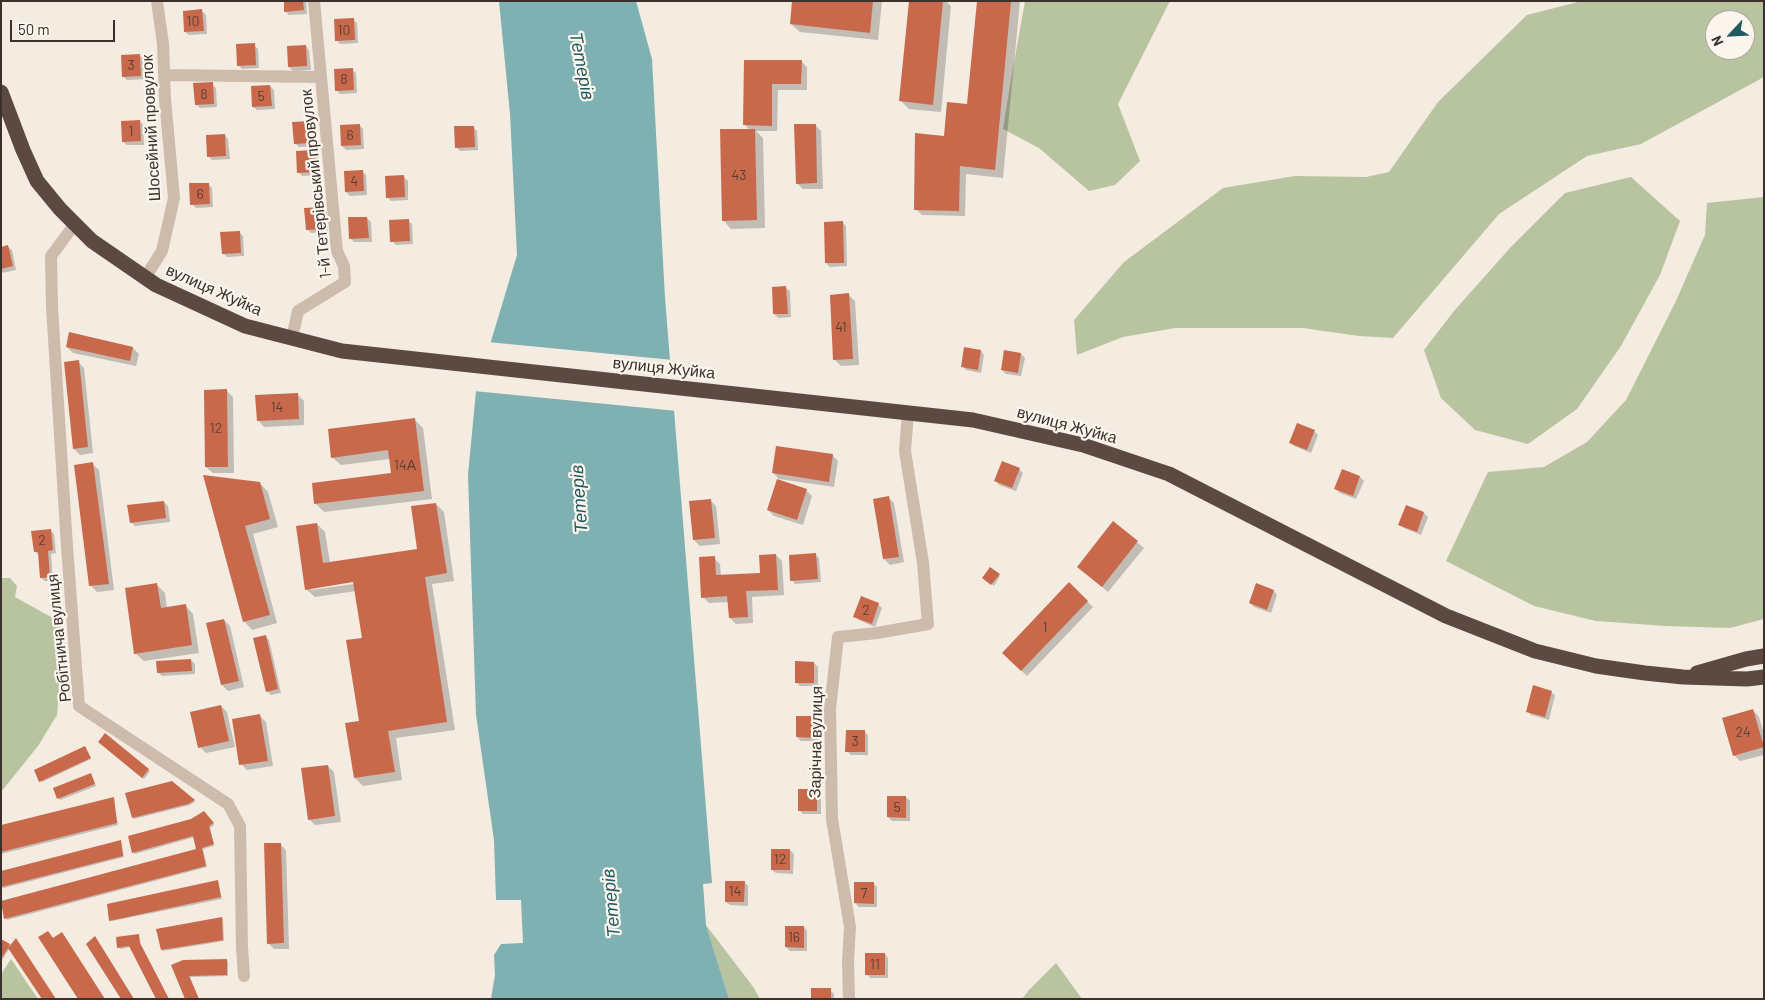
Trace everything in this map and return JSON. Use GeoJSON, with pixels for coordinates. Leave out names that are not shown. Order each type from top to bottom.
{"type":"FeatureCollection","features":[{"type":"Feature","properties":{"kind":"highway","name":"вулиця Жуйка"},"geometry":{"type":"LineString","coordinates":[[1,92],[37,181],[60,209],[92,241],[156,285],[245,326],[342,351],[686,387],[973,420],[1083,445],[1169,474],[1446,616],[1535,651],[1596,666],[1683,677]]}},
{"type":"Feature","properties":{"kind":"highway"},"geometry":{"type":"LineString","coordinates":[[1683,677],[1746,659],[1764,656]]}},
{"type":"Feature","properties":{"kind":"highway"},"geometry":{"type":"LineString","coordinates":[[1683,677],[1748,679],[1764,677]]}},
{"type":"Feature","properties":{"kind":"street","name":"Шосейний провулок"},"geometry":{"type":"LineString","coordinates":[[145,278],[162,251],[174,198],[165,99],[163,44],[157,1]]}},
{"type":"Feature","properties":{"kind":"street","name":"1-й Тетерівський провулок"},"geometry":{"type":"LineString","coordinates":[[292,338],[298,311],[345,282],[344,266],[336,251],[314,1]]}},
{"type":"Feature","properties":{"kind":"street"},"geometry":{"type":"LineString","coordinates":[[164,75],[320,77]]}},
{"type":"Feature","properties":{"kind":"street","name":"Робітнича вулиця"},"geometry":{"type":"LineString","coordinates":[[75,224],[51,256],[52,307],[79,706],[228,804],[240,826],[244,976]]}},
{"type":"Feature","properties":{"kind":"street","name":"Зарічна вулиця"},"geometry":{"type":"LineString","coordinates":[[849,999],[848,961],[850,927],[832,819],[830,709],[838,637],[878,633],[928,624],[923,563],[905,451],[908,413]]}},
{"type":"Feature","properties":{"kind":"green space"},"geometry":{"type":"Polygon","coordinates":[[[1025,1],[1170,1],[1118,104],[1140,161],[1115,185],[1089,191],[1039,148],[1003,129],[1025,1]]]}},
{"type":"Feature","properties":{"kind":"green space"},"geometry":{"type":"Polygon","coordinates":[[[1582,1],[1764,1],[1764,77],[1641,144],[1587,156],[1499,214],[1393,338],[1359,336],[1303,328],[1175,328],[1123,337],[1077,355],[1074,320],[1124,262],[1223,188],[1295,176],[1366,177],[1389,172],[1438,102],[1527,15],[1582,1]]]}},
{"type":"Feature","properties":{"kind":"green space"},"geometry":{"type":"Polygon","coordinates":[[[1631,177],[1680,221],[1660,275],[1621,346],[1577,409],[1528,444],[1475,430],[1441,398],[1424,350],[1454,311],[1510,248],[1565,193],[1631,177]]]}},
{"type":"Feature","properties":{"kind":"green space"},"geometry":{"type":"Polygon","coordinates":[[[1764,197],[1764,619],[1730,628],[1596,621],[1534,606],[1446,561],[1488,472],[1544,467],[1587,442],[1626,400],[1675,303],[1705,235],[1707,203],[1764,197]]]}},
{"type":"Feature","properties":{"kind":"green space"},"geometry":{"type":"Polygon","coordinates":[[[1,578],[10,578],[17,586],[15,597],[60,622],[64,638],[57,715],[38,746],[1,792],[1,578]]]}},
{"type":"Feature","properties":{"kind":"green space"},"geometry":{"type":"Polygon","coordinates":[[[706,925],[754,988],[760,999],[729,999],[706,925]]]}},
{"type":"Feature","properties":{"kind":"green space"},"geometry":{"type":"Polygon","coordinates":[[[11,959],[38,999],[1,999],[1,974],[11,959]]]}},
{"type":"Feature","properties":{"kind":"green space"},"geometry":{"type":"Polygon","coordinates":[[[1056,963],[1082,999],[1022,999],[1029,990],[1056,963]]]}},
{"type":"Feature","properties":{"kind":"water","name":"Тетерів"},"geometry":{"type":"Polygon","coordinates":[[[499,1],[636,1],[652,59],[665,298],[712,883],[703,884],[706,925],[729,999],[491,999],[495,975],[494,955],[501,944],[523,943],[521,900],[496,900],[494,840],[476,715],[468,475],[476,391],[517,255],[510,114],[499,1]]]}},
{"type":"Feature","properties":{"kind":"pier"},"geometry":{"type":"Polygon","coordinates":[[[488,342],[673,360],[677,411],[474,391],[488,342]]]}},
{"type":"Feature","properties":{"kind":"building"},"geometry":{"type":"Polygon","coordinates":[[[284,1],[303,1],[304,10],[284,12],[284,1]]]}},
{"type":"Feature","properties":{"kind":"building"},"geometry":{"type":"Polygon","coordinates":[[[792,1],[873,1],[870,33],[790,24],[792,1]]]}},
{"type":"Feature","properties":{"kind":"building"},"geometry":{"type":"Polygon","coordinates":[[[909,1],[943,1],[933,105],[899,101],[909,1]]]}},
{"type":"Feature","properties":{"kind":"building"},"geometry":{"type":"Polygon","coordinates":[[[977,1],[1011,1],[995,170],[960,166],[959,211],[914,210],[915,133],[944,136],[947,102],[967,104],[977,1]]]}},
{"type":"Feature","properties":{"kind":"building"},"geometry":{"type":"Polygon","coordinates":[[[202,9],[204,31],[184,32],[183,11],[202,9]]]}},
{"type":"Feature","properties":{"kind":"building"},"geometry":{"type":"Polygon","coordinates":[[[354,18],[355,40],[335,41],[334,19],[354,18]]]}},
{"type":"Feature","properties":{"kind":"building"},"geometry":{"type":"Polygon","coordinates":[[[255,43],[256,65],[237,66],[236,44],[255,43]]]}},
{"type":"Feature","properties":{"kind":"building"},"geometry":{"type":"Polygon","coordinates":[[[306,45],[307,66],[288,67],[287,46],[306,45]]]}},
{"type":"Feature","properties":{"kind":"building"},"geometry":{"type":"Polygon","coordinates":[[[140,54],[141,76],[122,77],[121,55],[140,54]]]}},
{"type":"Feature","properties":{"kind":"building"},"geometry":{"type":"Polygon","coordinates":[[[744,60],[802,60],[801,84],[772,84],[772,126],[743,125],[744,60]]]}},
{"type":"Feature","properties":{"kind":"building"},"geometry":{"type":"Polygon","coordinates":[[[353,68],[354,90],[335,91],[334,69],[353,68]]]}},
{"type":"Feature","properties":{"kind":"building"},"geometry":{"type":"Polygon","coordinates":[[[213,82],[214,104],[195,105],[193,83],[213,82]]]}},
{"type":"Feature","properties":{"kind":"building"},"geometry":{"type":"Polygon","coordinates":[[[270,85],[272,106],[252,107],[251,86],[270,85]]]}},
{"type":"Feature","properties":{"kind":"building"},"geometry":{"type":"Polygon","coordinates":[[[140,120],[141,141],[122,142],[121,121],[140,120]]]}},
{"type":"Feature","properties":{"kind":"building"},"geometry":{"type":"Polygon","coordinates":[[[312,121],[313,143],[294,144],[292,122],[312,121]]]}},
{"type":"Feature","properties":{"kind":"building"},"geometry":{"type":"Polygon","coordinates":[[[360,124],[361,145],[341,146],[340,125],[360,124]]]}},
{"type":"Feature","properties":{"kind":"building"},"geometry":{"type":"Polygon","coordinates":[[[794,124],[816,124],[817,183],[796,184],[794,124]]]}},
{"type":"Feature","properties":{"kind":"building"},"geometry":{"type":"Polygon","coordinates":[[[454,126],[474,126],[475,147],[455,148],[454,126]]]}},
{"type":"Feature","properties":{"kind":"building"},"geometry":{"type":"Polygon","coordinates":[[[720,129],[755,129],[757,220],[722,221],[720,129]]]}},
{"type":"Feature","properties":{"kind":"building"},"geometry":{"type":"Polygon","coordinates":[[[225,134],[226,156],[207,157],[206,135],[225,134]]]}},
{"type":"Feature","properties":{"kind":"building"},"geometry":{"type":"Polygon","coordinates":[[[316,150],[317,172],[297,173],[296,151],[316,150]]]}},
{"type":"Feature","properties":{"kind":"building"},"geometry":{"type":"Polygon","coordinates":[[[363,170],[364,191],[345,192],[344,171],[363,170]]]}},
{"type":"Feature","properties":{"kind":"building"},"geometry":{"type":"Polygon","coordinates":[[[404,175],[405,197],[386,198],[385,176],[404,175]]]}},
{"type":"Feature","properties":{"kind":"building"},"geometry":{"type":"Polygon","coordinates":[[[189,183],[209,183],[210,204],[190,205],[189,183]]]}},
{"type":"Feature","properties":{"kind":"building"},"geometry":{"type":"Polygon","coordinates":[[[324,207],[325,229],[306,230],[304,208],[324,207]]]}},
{"type":"Feature","properties":{"kind":"building"},"geometry":{"type":"Polygon","coordinates":[[[348,217],[367,217],[369,238],[349,239],[348,217]]]}},
{"type":"Feature","properties":{"kind":"building"},"geometry":{"type":"Polygon","coordinates":[[[409,219],[410,241],[390,242],[389,220],[409,219]]]}},
{"type":"Feature","properties":{"kind":"building"},"geometry":{"type":"Polygon","coordinates":[[[843,221],[844,263],[825,263],[824,222],[843,221]]]}},
{"type":"Feature","properties":{"kind":"building"},"geometry":{"type":"Polygon","coordinates":[[[240,231],[241,253],[222,254],[220,232],[240,231]]]}},
{"type":"Feature","properties":{"kind":"building"},"geometry":{"type":"Polygon","coordinates":[[[8,245],[13,266],[1,269],[1,247],[8,245]]]}},
{"type":"Feature","properties":{"kind":"building"},"geometry":{"type":"Polygon","coordinates":[[[786,286],[788,314],[773,314],[772,287],[786,286]]]}},
{"type":"Feature","properties":{"kind":"building"},"geometry":{"type":"Polygon","coordinates":[[[849,293],[853,359],[833,360],[830,295],[849,293]]]}},
{"type":"Feature","properties":{"kind":"building"},"geometry":{"type":"Polygon","coordinates":[[[69,332],[133,347],[130,361],[66,347],[69,332]]]}},
{"type":"Feature","properties":{"kind":"building"},"geometry":{"type":"Polygon","coordinates":[[[964,347],[981,350],[978,370],[961,367],[964,347]]]}},
{"type":"Feature","properties":{"kind":"building"},"geometry":{"type":"Polygon","coordinates":[[[1004,350],[1021,353],[1018,373],[1001,370],[1004,350]]]}},
{"type":"Feature","properties":{"kind":"building"},"geometry":{"type":"Polygon","coordinates":[[[79,360],[88,447],[73,449],[64,362],[79,360]]]}},
{"type":"Feature","properties":{"kind":"building"},"geometry":{"type":"Polygon","coordinates":[[[227,389],[228,467],[205,467],[204,390],[227,389]]]}},
{"type":"Feature","properties":{"kind":"building"},"geometry":{"type":"Polygon","coordinates":[[[298,393],[299,419],[257,421],[255,395],[298,393]]]}},
{"type":"Feature","properties":{"kind":"building"},"geometry":{"type":"Polygon","coordinates":[[[415,418],[424,491],[314,504],[312,483],[391,473],[388,450],[331,458],[328,429],[415,418]]]}},
{"type":"Feature","properties":{"kind":"building"},"geometry":{"type":"Polygon","coordinates":[[[1297,423],[1315,430],[1307,450],[1289,443],[1297,423]]]}},
{"type":"Feature","properties":{"kind":"building"},"geometry":{"type":"Polygon","coordinates":[[[776,446],[833,454],[829,482],[772,473],[776,446]]]}},
{"type":"Feature","properties":{"kind":"building"},"geometry":{"type":"Polygon","coordinates":[[[1002,461],[1020,468],[1012,488],[994,481],[1002,461]]]}},
{"type":"Feature","properties":{"kind":"building"},"geometry":{"type":"Polygon","coordinates":[[[93,462],[109,584],[89,586],[74,465],[93,462]]]}},
{"type":"Feature","properties":{"kind":"building"},"geometry":{"type":"Polygon","coordinates":[[[1342,469],[1360,476],[1353,496],[1334,489],[1342,469]]]}},
{"type":"Feature","properties":{"kind":"building"},"geometry":{"type":"Polygon","coordinates":[[[203,475],[260,482],[270,519],[245,526],[270,615],[243,622],[203,475]]]}},
{"type":"Feature","properties":{"kind":"building"},"geometry":{"type":"Polygon","coordinates":[[[777,479],[807,489],[797,520],[767,510],[777,479]]]}},
{"type":"Feature","properties":{"kind":"building"},"geometry":{"type":"Polygon","coordinates":[[[889,496],[899,557],[883,559],[873,499],[889,496]]]}},
{"type":"Feature","properties":{"kind":"building"},"geometry":{"type":"Polygon","coordinates":[[[711,499],[715,538],[693,540],[689,501],[711,499]]]}},
{"type":"Feature","properties":{"kind":"building"},"geometry":{"type":"Polygon","coordinates":[[[164,501],[166,518],[130,523],[127,505],[164,501]]]}},
{"type":"Feature","properties":{"kind":"building"},"geometry":{"type":"Polygon","coordinates":[[[436,503],[447,573],[425,577],[447,722],[388,731],[395,772],[354,778],[345,723],[359,721],[346,640],[362,638],[353,582],[305,590],[296,526],[317,523],[323,563],[417,549],[411,506],[436,503]]]}},
{"type":"Feature","properties":{"kind":"building"},"geometry":{"type":"Polygon","coordinates":[[[1406,505],[1424,512],[1417,532],[1398,525],[1406,505]]]}},
{"type":"Feature","properties":{"kind":"building"},"geometry":{"type":"Polygon","coordinates":[[[1113,521],[1138,541],[1102,587],[1077,567],[1113,521]]]}},
{"type":"Feature","properties":{"kind":"building"},"geometry":{"type":"Polygon","coordinates":[[[51,529],[53,550],[48,551],[50,577],[40,578],[38,552],[34,552],[31,531],[51,529]]]}},
{"type":"Feature","properties":{"kind":"building"},"geometry":{"type":"Polygon","coordinates":[[[816,553],[818,579],[790,581],[789,555],[816,553]]]}},
{"type":"Feature","properties":{"kind":"building"},"geometry":{"type":"Polygon","coordinates":[[[776,554],[778,590],[746,591],[748,617],[729,618],[727,596],[701,598],[699,557],[715,556],[716,575],[760,573],[759,555],[776,554]]]}},
{"type":"Feature","properties":{"kind":"building"},"geometry":{"type":"Polygon","coordinates":[[[990,567],[1000,574],[991,585],[982,578],[990,567]]]}},
{"type":"Feature","properties":{"kind":"building"},"geometry":{"type":"Polygon","coordinates":[[[1069,582],[1088,601],[1021,671],[1002,653],[1069,582]]]}},
{"type":"Feature","properties":{"kind":"building"},"geometry":{"type":"Polygon","coordinates":[[[157,583],[161,608],[186,604],[192,645],[134,654],[125,588],[157,583]]]}},
{"type":"Feature","properties":{"kind":"building"},"geometry":{"type":"Polygon","coordinates":[[[1256,583],[1274,590],[1267,610],[1249,603],[1256,583]]]}},
{"type":"Feature","properties":{"kind":"building"},"geometry":{"type":"Polygon","coordinates":[[[861,596],[879,603],[872,624],[853,617],[861,596]]]}},
{"type":"Feature","properties":{"kind":"building"},"geometry":{"type":"Polygon","coordinates":[[[224,619],[239,681],[221,685],[206,623],[224,619]]]}},
{"type":"Feature","properties":{"kind":"building"},"geometry":{"type":"Polygon","coordinates":[[[266,635],[278,689],[266,692],[253,638],[266,635]]]}},
{"type":"Feature","properties":{"kind":"building"},"geometry":{"type":"Polygon","coordinates":[[[191,659],[192,671],[157,673],[156,661],[191,659]]]}},
{"type":"Feature","properties":{"kind":"building"},"geometry":{"type":"Polygon","coordinates":[[[795,661],[814,662],[814,683],[795,683],[795,661]]]}},
{"type":"Feature","properties":{"kind":"building"},"geometry":{"type":"Polygon","coordinates":[[[1533,685],[1552,691],[1545,717],[1526,712],[1533,685]]]}},
{"type":"Feature","properties":{"kind":"building"},"geometry":{"type":"Polygon","coordinates":[[[221,705],[229,741],[198,748],[190,712],[221,705]]]}},
{"type":"Feature","properties":{"kind":"building"},"geometry":{"type":"Polygon","coordinates":[[[1753,709],[1764,747],[1733,756],[1722,718],[1753,709]]]}},
{"type":"Feature","properties":{"kind":"building"},"geometry":{"type":"Polygon","coordinates":[[[260,714],[268,761],[239,765],[232,719],[260,714]]]}},
{"type":"Feature","properties":{"kind":"building"},"geometry":{"type":"Polygon","coordinates":[[[796,716],[815,716],[815,738],[796,737],[796,716]]]}},
{"type":"Feature","properties":{"kind":"building"},"geometry":{"type":"Polygon","coordinates":[[[846,730],[865,730],[865,752],[845,752],[846,730]]]}},
{"type":"Feature","properties":{"kind":"building"},"geometry":{"type":"Polygon","coordinates":[[[105,733],[149,769],[142,778],[98,742],[105,733]]]}},
{"type":"Feature","properties":{"kind":"building"},"geometry":{"type":"Polygon","coordinates":[[[85,746],[91,758],[39,782],[34,770],[85,746]]]}},
{"type":"Feature","properties":{"kind":"building"},"geometry":{"type":"Polygon","coordinates":[[[328,765],[335,816],[308,820],[301,768],[328,765]]]}},
{"type":"Feature","properties":{"kind":"building"},"geometry":{"type":"Polygon","coordinates":[[[91,773],[95,784],[57,799],[53,788],[91,773]]]}},
{"type":"Feature","properties":{"kind":"building"},"geometry":{"type":"Polygon","coordinates":[[[172,781],[195,800],[188,804],[132,818],[125,793],[172,781]]]}},
{"type":"Feature","properties":{"kind":"building"},"geometry":{"type":"Polygon","coordinates":[[[798,789],[817,789],[817,811],[798,811],[798,789]]]}},
{"type":"Feature","properties":{"kind":"building"},"geometry":{"type":"Polygon","coordinates":[[[887,796],[906,796],[906,818],[887,817],[887,796]]]}},
{"type":"Feature","properties":{"kind":"building"},"geometry":{"type":"Polygon","coordinates":[[[114,797],[117,823],[1,852],[1,825],[114,797]]]}},
{"type":"Feature","properties":{"kind":"building"},"geometry":{"type":"Polygon","coordinates":[[[204,811],[214,823],[209,826],[214,844],[202,848],[206,866],[4,919],[1,901],[196,849],[193,836],[132,853],[128,836],[191,819],[204,811]]]}},
{"type":"Feature","properties":{"kind":"building"},"geometry":{"type":"Polygon","coordinates":[[[121,840],[123,856],[1,887],[1,871],[121,840]]]}},
{"type":"Feature","properties":{"kind":"building"},"geometry":{"type":"Polygon","coordinates":[[[264,843],[281,843],[284,943],[267,944],[264,843]]]}},
{"type":"Feature","properties":{"kind":"building"},"geometry":{"type":"Polygon","coordinates":[[[771,849],[790,849],[790,870],[771,870],[771,849]]]}},
{"type":"Feature","properties":{"kind":"building"},"geometry":{"type":"Polygon","coordinates":[[[218,880],[221,897],[109,921],[107,904],[218,880]]]}},
{"type":"Feature","properties":{"kind":"building"},"geometry":{"type":"Polygon","coordinates":[[[725,881],[745,881],[744,902],[725,902],[725,881]]]}},
{"type":"Feature","properties":{"kind":"building"},"geometry":{"type":"Polygon","coordinates":[[[854,882],[874,882],[874,904],[854,903],[854,882]]]}},
{"type":"Feature","properties":{"kind":"building"},"geometry":{"type":"Polygon","coordinates":[[[222,917],[223,940],[161,950],[156,929],[222,917]]]}},
{"type":"Feature","properties":{"kind":"building"},"geometry":{"type":"Polygon","coordinates":[[[785,926],[804,926],[804,948],[785,947],[785,926]]]}},
{"type":"Feature","properties":{"kind":"building"},"geometry":{"type":"Polygon","coordinates":[[[48,931],[53,938],[62,932],[105,999],[78,999],[38,937],[48,931]]]}},
{"type":"Feature","properties":{"kind":"building"},"geometry":{"type":"Polygon","coordinates":[[[139,934],[140,943],[169,999],[156,999],[129,946],[117,948],[116,937],[139,934]]]}},
{"type":"Feature","properties":{"kind":"building"},"geometry":{"type":"Polygon","coordinates":[[[95,936],[134,999],[121,999],[86,944],[95,936]]]}},
{"type":"Feature","properties":{"kind":"building"},"geometry":{"type":"Polygon","coordinates":[[[16,938],[56,999],[42,999],[8,948],[16,938]]]}},
{"type":"Feature","properties":{"kind":"building"},"geometry":{"type":"Polygon","coordinates":[[[1,939],[10,944],[1,959],[1,939]]]}},
{"type":"Feature","properties":{"kind":"building"},"geometry":{"type":"Polygon","coordinates":[[[865,953],[885,953],[885,975],[865,975],[865,953]]]}},
{"type":"Feature","properties":{"kind":"building"},"geometry":{"type":"Polygon","coordinates":[[[227,959],[227,975],[189,976],[199,999],[185,999],[171,965],[183,960],[227,959]]]}},
{"type":"Feature","properties":{"kind":"building"},"geometry":{"type":"Polygon","coordinates":[[[811,988],[831,988],[831,999],[811,999],[811,988]]]}}]}
